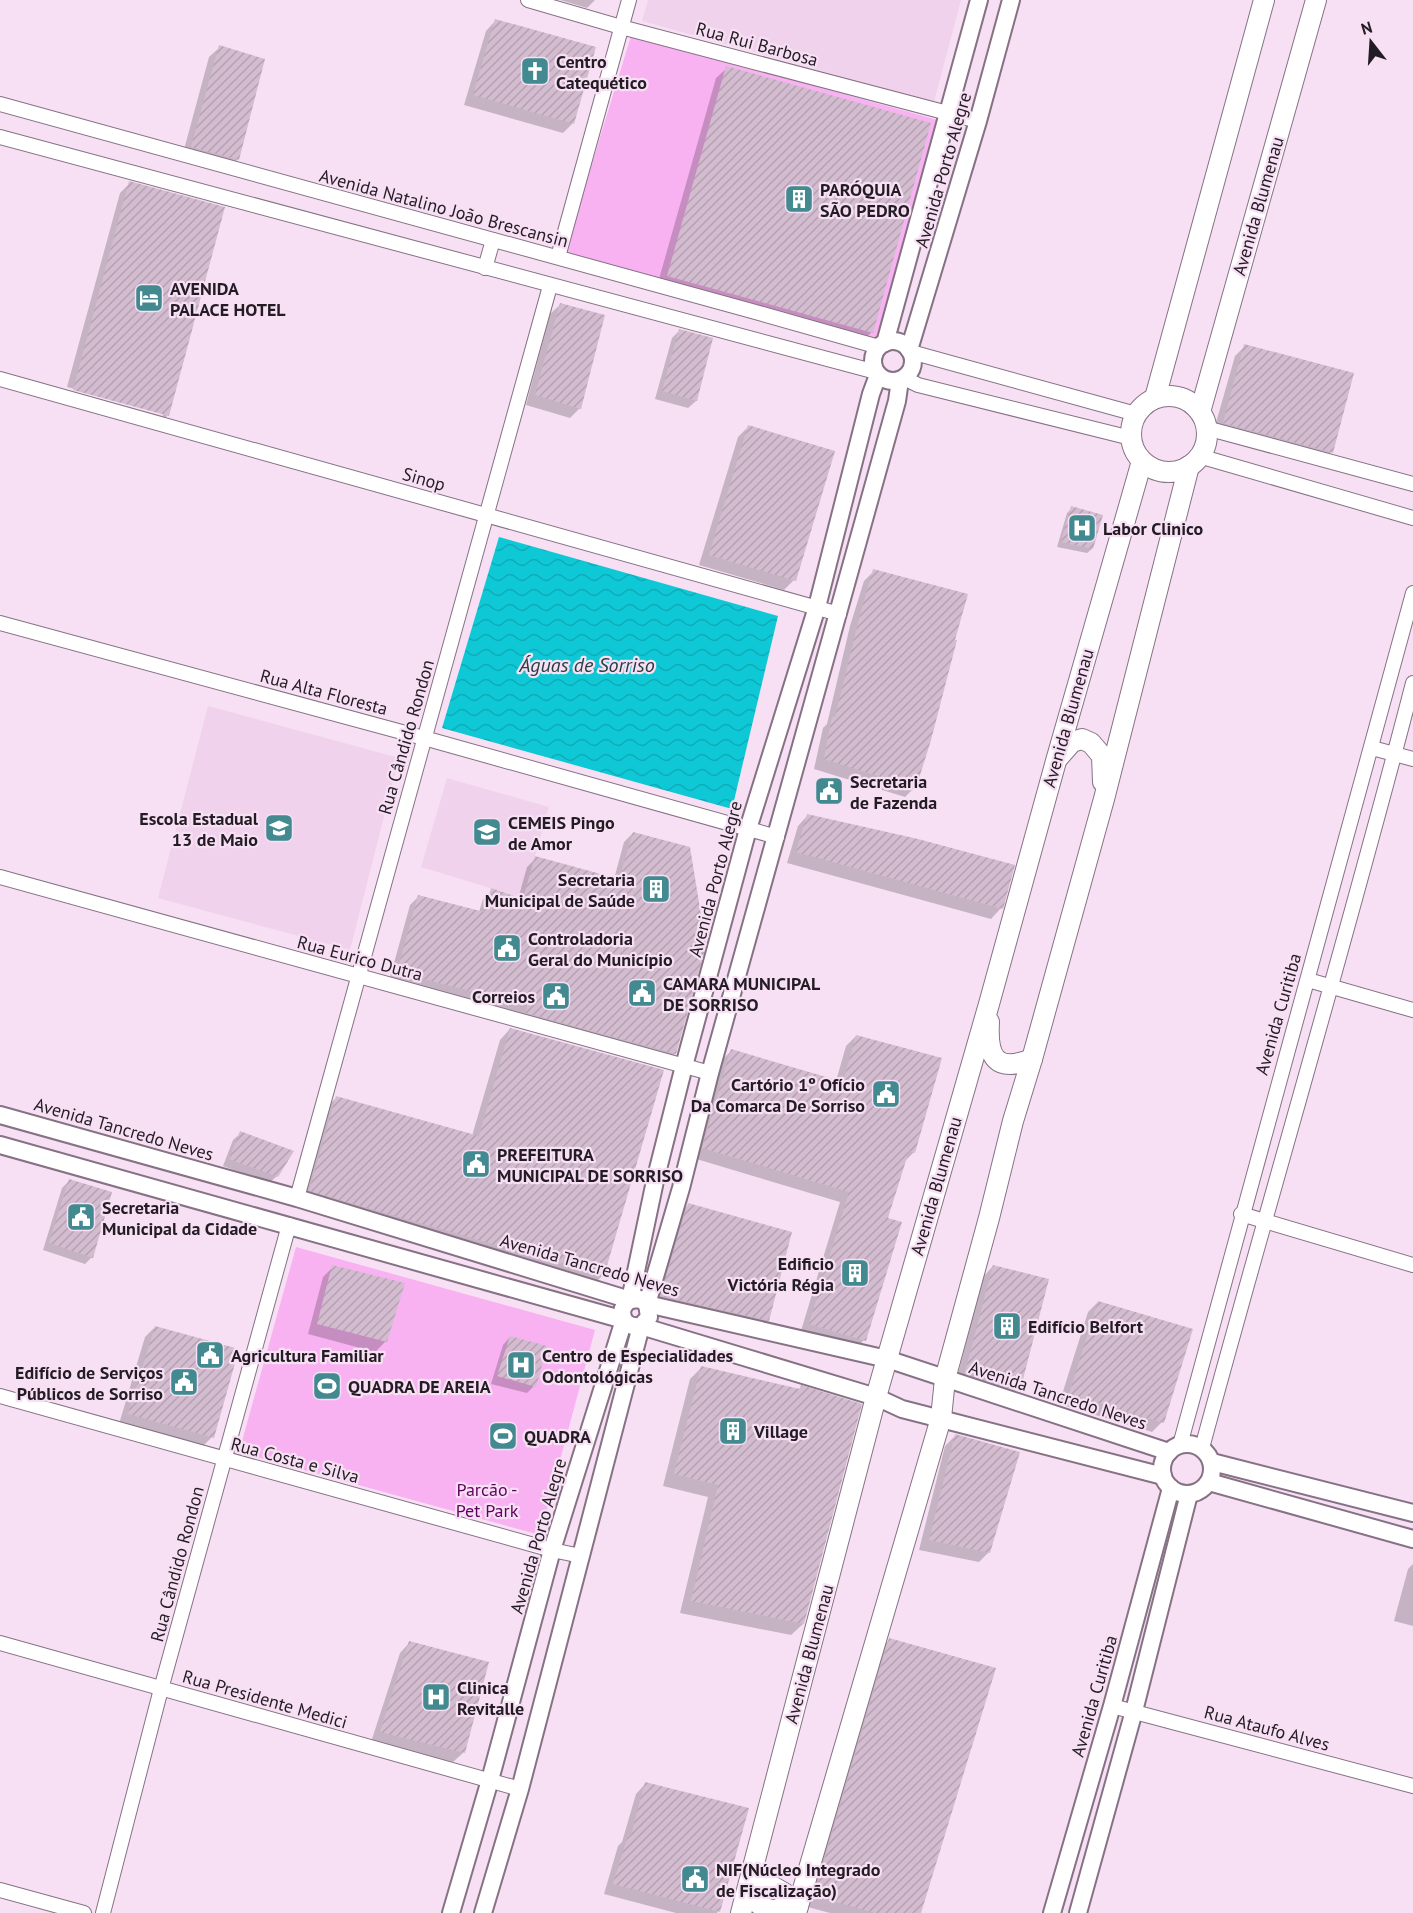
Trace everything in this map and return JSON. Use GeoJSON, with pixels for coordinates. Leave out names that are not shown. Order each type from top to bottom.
{"type":"FeatureCollection","features":[{"type":"Feature","properties":{"kind":"main road"},"geometry":{"type":"LineString","coordinates":[[1155,398],[1264,0]]}},
{"type":"Feature","properties":{"kind":"main road","name":"Avenida Blumenau"},"geometry":{"type":"LineString","coordinates":[[1203,420],[1316,0]]}},
{"type":"Feature","properties":{"kind":"main road"},"geometry":{"type":"LineString","coordinates":[[747,1892],[768,1911],[797,1909],[941,1418],[945,1379],[1013,1121],[1104,799],[1194,461],[1204,447],[1203,420],[1191,403],[1181,398],[1168,396],[1155,398],[1145,404],[1136,414],[1131,425],[1134,450],[1142,461],[1152,468],[1177,471],[1194,461]]}},
{"type":"Feature","properties":{"kind":"main road","name":"Avenida Blumenau"},"geometry":{"type":"LineString","coordinates":[[741,1913],[876,1397],[1142,461]]}},
{"type":"Feature","properties":{"kind":"main road"},"geometry":{"type":"LineString","coordinates":[[1056,761],[1072,742],[1082,740],[1091,743],[1102,756],[1104,799]]}},
{"type":"Feature","properties":{"kind":"main road"},"geometry":{"type":"LineString","coordinates":[[989,1004],[988,1036],[993,1056],[998,1061],[1012,1066],[1032,1059]]}},
{"type":"Feature","properties":{"kind":"street","name":"Rua Rui Barbosa"},"geometry":{"type":"LineString","coordinates":[[528,0],[621,27],[978,120]]}},
{"type":"Feature","properties":{"kind":"street"},"geometry":{"type":"LineString","coordinates":[[558,257],[629,0]]}},
{"type":"Feature","properties":{"kind":"street","name":"Avenida Porto Alegre"},"geometry":{"type":"LineString","coordinates":[[882,345],[979,0]]}},
{"type":"Feature","properties":{"kind":"street","name":"Avenida Porto Alegre"},"geometry":{"type":"LineString","coordinates":[[910,351],[1011,0]]}},
{"type":"Feature","properties":{"kind":"street","name":"Avenida Natalino João Brescansin"},"geometry":{"type":"LineString","coordinates":[[0,104],[882,345]]}},
{"type":"Feature","properties":{"kind":"street"},"geometry":{"type":"LineString","coordinates":[[0,137],[877,373],[888,381],[902,379],[918,385],[1131,438]]}},
{"type":"Feature","properties":{"kind":"street"},"geometry":{"type":"LineString","coordinates":[[485,268],[493,240]]}},
{"type":"Feature","properties":{"kind":"street","name":"Rua Cândido Rondon"},"geometry":{"type":"LineString","coordinates":[[297,1198],[550,286]]}},
{"type":"Feature","properties":{"kind":"street"},"geometry":{"type":"LineString","coordinates":[[877,373],[873,362],[882,345],[896,342],[910,351],[1136,414]]}},
{"type":"Feature","properties":{"kind":"street"},"geometry":{"type":"LineString","coordinates":[[902,379],[913,363],[910,351]]}},
{"type":"Feature","properties":{"kind":"street","name":"Avenida Porto Alegre"},"geometry":{"type":"LineString","coordinates":[[638,1302],[655,1181],[684,1066],[748,829],[817,607],[877,373]]}},
{"type":"Feature","properties":{"kind":"street","name":"Sinop"},"geometry":{"type":"LineString","coordinates":[[0,379],[839,614]]}},
{"type":"Feature","properties":{"kind":"street","name":"Avenida Porto Alegre"},"geometry":{"type":"LineString","coordinates":[[638,1302],[681,1188],[710,1073],[839,614],[902,379]]}},
{"type":"Feature","properties":{"kind":"street"},"geometry":{"type":"LineString","coordinates":[[1203,420],[1413,484]]}},
{"type":"Feature","properties":{"kind":"street"},"geometry":{"type":"LineString","coordinates":[[1194,461],[1413,518]]}},
{"type":"Feature","properties":{"kind":"street","name":"Avenida Curitiba"},"geometry":{"type":"LineString","coordinates":[[1174,1448],[1308,980],[1413,593]]}},
{"type":"Feature","properties":{"kind":"street","name":"Rua Alta Floresta"},"geometry":{"type":"LineString","coordinates":[[0,622],[777,837]]}},
{"type":"Feature","properties":{"kind":"street"},"geometry":{"type":"LineString","coordinates":[[1202,1448],[1413,683]]}},
{"type":"Feature","properties":{"kind":"street"},"geometry":{"type":"LineString","coordinates":[[1372,748],[1413,759]]}},
{"type":"Feature","properties":{"kind":"street","name":"Rua Eurico Dutra"},"geometry":{"type":"LineString","coordinates":[[0,877],[710,1073]]}},
{"type":"Feature","properties":{"kind":"street"},"geometry":{"type":"LineString","coordinates":[[1308,980],[1413,1010]]}},
{"type":"Feature","properties":{"kind":"street","name":"Avenida Tancredo Neves"},"geometry":{"type":"LineString","coordinates":[[0,1115],[297,1198],[638,1302],[887,1359],[945,1379],[1174,1448]]}},
{"type":"Feature","properties":{"kind":"street"},"geometry":{"type":"LineString","coordinates":[[0,1144],[624,1320],[630,1325],[641,1326],[876,1397],[902,1409],[1167,1482],[1176,1492],[1189,1494],[1204,1488],[1212,1476],[1212,1462],[1202,1448],[1191,1444],[1174,1448],[1164,1459],[1167,1482]]}},
{"type":"Feature","properties":{"kind":"street"},"geometry":{"type":"LineString","coordinates":[[655,1181],[681,1188]]}},
{"type":"Feature","properties":{"kind":"street"},"geometry":{"type":"LineString","coordinates":[[1241,1214],[1413,1265]]}},
{"type":"Feature","properties":{"kind":"street","name":"Rua Cândido Rondon"},"geometry":{"type":"LineString","coordinates":[[103,1913],[161,1689],[289,1225]]}},
{"type":"Feature","properties":{"kind":"street","name":"Avenida Porto Alegre"},"geometry":{"type":"LineString","coordinates":[[451,1913],[490,1780],[552,1550],[624,1320],[623,1308],[638,1302],[649,1307],[649,1317],[641,1326],[520,1789],[483,1913]]}},
{"type":"Feature","properties":{"kind":"street","name":"Rua Costa e Silva"},"geometry":{"type":"LineString","coordinates":[[0,1396],[552,1550],[581,1556]]}},
{"type":"Feature","properties":{"kind":"street"},"geometry":{"type":"LineString","coordinates":[[1212,1462],[1413,1513]]}},
{"type":"Feature","properties":{"kind":"street","name":"Avenida Curitiba"},"geometry":{"type":"LineString","coordinates":[[1052,1913],[1112,1706],[1167,1482]]}},
{"type":"Feature","properties":{"kind":"street"},"geometry":{"type":"LineString","coordinates":[[1209,1482],[1413,1539]]}},
{"type":"Feature","properties":{"kind":"street"},"geometry":{"type":"LineString","coordinates":[[1078,1913],[1134,1711],[1189,1494]]}},
{"type":"Feature","properties":{"kind":"street","name":"Rua Presidente Medici"},"geometry":{"type":"LineString","coordinates":[[0,1643],[520,1789]]}},
{"type":"Feature","properties":{"kind":"street","name":"Rua Ataufo Alves"},"geometry":{"type":"LineString","coordinates":[[1112,1706],[1413,1786]]}},
{"type":"Feature","properties":{"kind":"street"},"geometry":{"type":"LineString","coordinates":[[0,1890],[84,1913]]}},
{"type":"Feature","properties":{"kind":"shaded area"},"geometry":{"type":"Polygon","coordinates":[[[648,0],[961,0],[934,102],[642,21],[648,0]]]}},
{"type":"Feature","properties":{"kind":"shaded area","name":"Escola Estadual 13 de Maio"},"geometry":{"type":"Polygon","coordinates":[[[208,706],[399,758],[350,950],[158,898],[208,706]]]}},
{"type":"Feature","properties":{"kind":"shaded area","name":"CEMEIS Pingo de Amor"},"geometry":{"type":"Polygon","coordinates":[[[447,778],[549,807],[523,898],[421,867],[447,778]]]}},
{"type":"Feature","properties":{"kind":"green space","name":"PARÓQUIA SÃO PEDRO"},"geometry":{"type":"Polygon","coordinates":[[[631,36],[938,120],[876,339],[865,338],[767,308],[565,252],[631,36]]]}},
{"type":"Feature","properties":{"kind":"green space","name":"Parcão - Pet Park"},"geometry":{"type":"Polygon","coordinates":[[[296,1247],[595,1330],[540,1535],[239,1452],[296,1247]]]}},
{"type":"Feature","properties":{"kind":"water","name":"Águas de Sorriso"},"geometry":{"type":"Polygon","coordinates":[[[499,537],[778,616],[732,809],[442,728],[499,537]]]}},
{"type":"Feature","properties":{"kind":"building","name":"Centro Catequético"},"geometry":{"type":"Polygon","coordinates":[[[495,19],[596,47],[574,124],[473,95],[495,19]]]}},
{"type":"Feature","properties":{"kind":"building"},"geometry":{"type":"Polygon","coordinates":[[[219,45],[265,59],[239,160],[191,147],[219,45]]]}},
{"type":"Feature","properties":{"kind":"building","name":"PARÓQUIA SÃO PEDRO"},"geometry":{"type":"Polygon","coordinates":[[[726,66],[931,123],[873,333],[667,276],[726,66]]]}},
{"type":"Feature","properties":{"kind":"building","name":"AVENIDA PALACE HOTEL"},"geometry":{"type":"Polygon","coordinates":[[[129,181],[225,207],[169,416],[73,390],[129,181]]]}},
{"type":"Feature","properties":{"kind":"building"},"geometry":{"type":"Polygon","coordinates":[[[560,303],[605,315],[581,409],[535,395],[560,303]]]}},
{"type":"Feature","properties":{"kind":"building"},"geometry":{"type":"Polygon","coordinates":[[[679,329],[713,338],[697,401],[662,391],[679,329]]]}},
{"type":"Feature","properties":{"kind":"building"},"geometry":{"type":"Polygon","coordinates":[[[1244,344],[1354,373],[1333,453],[1223,423],[1244,344]]]}},
{"type":"Feature","properties":{"kind":"building"},"geometry":{"type":"Polygon","coordinates":[[[748,425],[835,451],[796,581],[709,555],[748,425]]]}},
{"type":"Feature","properties":{"kind":"building","name":"Labor Clinico"},"geometry":{"type":"Polygon","coordinates":[[[1071,506],[1103,515],[1093,549],[1061,542],[1071,506]]]}},
{"type":"Feature","properties":{"kind":"building"},"geometry":{"type":"Polygon","coordinates":[[[873,569],[968,594],[931,740],[916,788],[824,759],[832,716],[835,717],[873,569]]]}},
{"type":"Feature","properties":{"kind":"building"},"geometry":{"type":"Polygon","coordinates":[[[807,814],[918,839],[1015,865],[1003,909],[796,852],[807,814]]]}},
{"type":"Feature","properties":{"kind":"building"},"geometry":{"type":"Polygon","coordinates":[[[633,832],[690,847],[706,946],[676,1054],[526,1013],[527,1006],[397,972],[418,895],[484,912],[491,888],[523,899],[535,856],[619,879],[633,832]]]}},
{"type":"Feature","properties":{"kind":"building","name":"PREFEITURA MUNICIPAL DE SORRISO"},"geometry":{"type":"Polygon","coordinates":[[[510,1028],[664,1070],[604,1276],[309,1191],[336,1096],[479,1136],[510,1028]]]}},
{"type":"Feature","properties":{"kind":"building"},"geometry":{"type":"Polygon","coordinates":[[[856,1035],[942,1058],[915,1153],[909,1151],[888,1218],[902,1222],[866,1341],[809,1324],[849,1192],[702,1148],[731,1049],[843,1082],[856,1035]]]}},
{"type":"Feature","properties":{"kind":"building"},"geometry":{"type":"Polygon","coordinates":[[[240,1131],[294,1151],[278,1177],[229,1159],[240,1131]]]}},
{"type":"Feature","properties":{"kind":"building","name":"Secretaria Municipal da Cidade"},"geometry":{"type":"Polygon","coordinates":[[[69,1179],[112,1192],[93,1258],[49,1243],[69,1179]]]}},
{"type":"Feature","properties":{"kind":"building"},"geometry":{"type":"Polygon","coordinates":[[[688,1203],[792,1232],[769,1321],[660,1296],[688,1203]]]}},
{"type":"Feature","properties":{"kind":"building"},"geometry":{"type":"Polygon","coordinates":[[[332,1265],[405,1283],[387,1342],[317,1324],[332,1265]]]}},
{"type":"Feature","properties":{"kind":"building","name":"Edifício Belfort"},"geometry":{"type":"Polygon","coordinates":[[[993,1265],[1049,1279],[1021,1387],[965,1372],[993,1265]]]}},
{"type":"Feature","properties":{"kind":"building"},"geometry":{"type":"Polygon","coordinates":[[[1098,1301],[1193,1329],[1164,1423],[1069,1394],[1098,1301]]]}},
{"type":"Feature","properties":{"kind":"building","name":"Edifício de Serviços Públicos de Sorriso"},"geometry":{"type":"Polygon","coordinates":[[[155,1326],[239,1349],[214,1438],[128,1414],[155,1326]]]}},
{"type":"Feature","properties":{"kind":"building","name":"Centro de Especialidades Odontológicas"},"geometry":{"type":"Polygon","coordinates":[[[510,1336],[547,1346],[536,1387],[497,1376],[510,1336]]]}},
{"type":"Feature","properties":{"kind":"building"},"geometry":{"type":"Polygon","coordinates":[[[701,1366],[800,1389],[801,1385],[862,1404],[804,1624],[691,1601],[718,1485],[674,1474],[701,1366]]]}},
{"type":"Feature","properties":{"kind":"building"},"geometry":{"type":"Polygon","coordinates":[[[955,1434],[1020,1452],[990,1553],[929,1540],[955,1434]]]}},
{"type":"Feature","properties":{"kind":"building"},"geometry":{"type":"Polygon","coordinates":[[[889,1638],[996,1668],[921,1913],[875,1913],[814,1896],[889,1638]]]}},
{"type":"Feature","properties":{"kind":"building","name":"Clinica Revitalle"},"geometry":{"type":"Polygon","coordinates":[[[409,1641],[489,1662],[465,1753],[380,1732],[409,1641]]]}},
{"type":"Feature","properties":{"kind":"building"},"geometry":{"type":"Polygon","coordinates":[[[645,1782],[749,1808],[720,1912],[613,1884],[628,1835],[631,1835],[645,1782]]]}},
{"type":"Feature","properties":{"kind":"place","name":"Centro Catequético"},"geometry":{"type":"Point","coordinates":[535,71]}},
{"type":"Feature","properties":{"kind":"place","name":"PARÓQUIA SÃO PEDRO"},"geometry":{"type":"Point","coordinates":[799,199]}},
{"type":"Feature","properties":{"kind":"place","name":"AVENIDA PALACE HOTEL"},"geometry":{"type":"Point","coordinates":[149,298]}},
{"type":"Feature","properties":{"kind":"place","name":"Labor Clinico"},"geometry":{"type":"Point","coordinates":[1082,528]}},
{"type":"Feature","properties":{"kind":"place","name":"Secretaria de Fazenda"},"geometry":{"type":"Point","coordinates":[829,791]}},
{"type":"Feature","properties":{"kind":"place","name":"Escola Estadual 13 de Maio"},"geometry":{"type":"Point","coordinates":[279,828]}},
{"type":"Feature","properties":{"kind":"place","name":"CEMEIS Pingo de Amor"},"geometry":{"type":"Point","coordinates":[487,832]}},
{"type":"Feature","properties":{"kind":"place","name":"Secretaria Municipal de Saúde"},"geometry":{"type":"Point","coordinates":[656,889]}},
{"type":"Feature","properties":{"kind":"place","name":"Controladoria Geral do Município"},"geometry":{"type":"Point","coordinates":[507,948]}},
{"type":"Feature","properties":{"kind":"place","name":"CAMARA MUNICIPAL DE SORRISO"},"geometry":{"type":"Point","coordinates":[642,993]}},
{"type":"Feature","properties":{"kind":"place","name":"Correios"},"geometry":{"type":"Point","coordinates":[556,996]}},
{"type":"Feature","properties":{"kind":"place","name":"Cartório 1º Ofício Da Comarca De Sorriso"},"geometry":{"type":"Point","coordinates":[886,1094]}},
{"type":"Feature","properties":{"kind":"place","name":"PREFEITURA MUNICIPAL DE SORRISO"},"geometry":{"type":"Point","coordinates":[476,1164]}},
{"type":"Feature","properties":{"kind":"place","name":"Secretaria Municipal da Cidade"},"geometry":{"type":"Point","coordinates":[81,1217]}},
{"type":"Feature","properties":{"kind":"place","name":"Edificio Victória Régia"},"geometry":{"type":"Point","coordinates":[855,1273]}},
{"type":"Feature","properties":{"kind":"place","name":"Edifício Belfort"},"geometry":{"type":"Point","coordinates":[1007,1326]}},
{"type":"Feature","properties":{"kind":"place","name":"Agricultura Familiar"},"geometry":{"type":"Point","coordinates":[210,1355]}},
{"type":"Feature","properties":{"kind":"place","name":"Centro de Especialidades Odontológicas"},"geometry":{"type":"Point","coordinates":[521,1365]}},
{"type":"Feature","properties":{"kind":"place","name":"Edifício de Serviços Públicos de Sorriso"},"geometry":{"type":"Point","coordinates":[184,1382]}},
{"type":"Feature","properties":{"kind":"place","name":"QUADRA DE AREIA"},"geometry":{"type":"Point","coordinates":[327,1386]}},
{"type":"Feature","properties":{"kind":"place","name":"Village"},"geometry":{"type":"Point","coordinates":[733,1431]}},
{"type":"Feature","properties":{"kind":"place","name":"QUADRA"},"geometry":{"type":"Point","coordinates":[503,1436]}},
{"type":"Feature","properties":{"kind":"place","name":"Clinica Revitalle"},"geometry":{"type":"Point","coordinates":[436,1697]}},
{"type":"Feature","properties":{"kind":"place","name":"NIF(Núcleo Integrado de Fiscalização)"},"geometry":{"type":"Point","coordinates":[695,1879]}}]}
